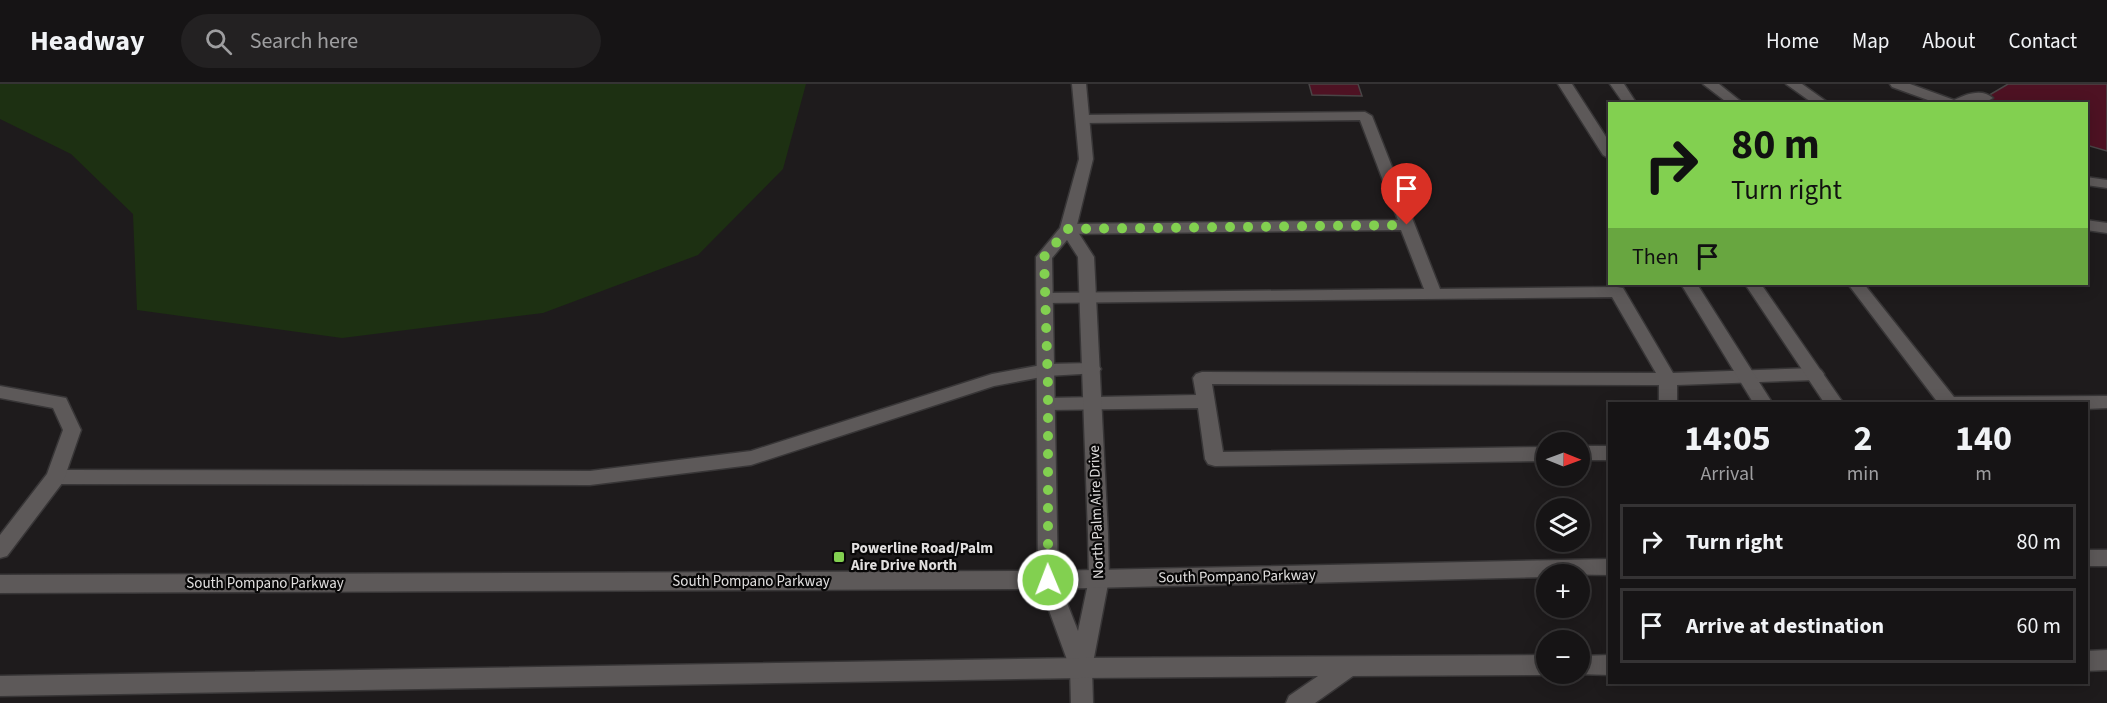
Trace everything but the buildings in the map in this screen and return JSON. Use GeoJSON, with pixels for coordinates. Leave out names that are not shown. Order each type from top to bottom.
{"type":"FeatureCollection","features":[{"type":"Feature","properties":{"kind":"main road"},"geometry":{"type":"LineString","coordinates":[[1079,84],[1086,159],[1068,229],[1044,257],[1048,404],[1048,580],[1081,668],[1083,703]]}},
{"type":"Feature","properties":{"kind":"main road"},"geometry":{"type":"LineString","coordinates":[[1566,84],[1608,152]]}},
{"type":"Feature","properties":{"kind":"main road"},"geometry":{"type":"LineString","coordinates":[[1617,84],[1630,102]]}},
{"type":"Feature","properties":{"kind":"main road"},"geometry":{"type":"LineString","coordinates":[[1710,84],[1735,102]]}},
{"type":"Feature","properties":{"kind":"main road"},"geometry":{"type":"LineString","coordinates":[[1793,84],[1821,102]]}},
{"type":"Feature","properties":{"kind":"main road"},"geometry":{"type":"LineString","coordinates":[[1897,84],[1949,102]]}},
{"type":"Feature","properties":{"kind":"main road"},"geometry":{"type":"LineString","coordinates":[[1960,102],[1971,97],[1986,98]]}},
{"type":"Feature","properties":{"kind":"main road"},"geometry":{"type":"LineString","coordinates":[[1083,119],[1365,116],[1434,294]]}},
{"type":"Feature","properties":{"kind":"main road"},"geometry":{"type":"LineString","coordinates":[[2088,181],[2107,183]]}},
{"type":"Feature","properties":{"kind":"main road"},"geometry":{"type":"LineString","coordinates":[[1068,229],[1407,225]]}},
{"type":"Feature","properties":{"kind":"main road"},"geometry":{"type":"LineString","coordinates":[[2088,225],[2107,228]]}},
{"type":"Feature","properties":{"kind":"main road","name":"North Palm Aire Drive"},"geometry":{"type":"LineString","coordinates":[[1068,229],[1086,257],[1100,579],[1081,668]]}},
{"type":"Feature","properties":{"kind":"main road"},"geometry":{"type":"LineString","coordinates":[[1690,285],[1763,402]]}},
{"type":"Feature","properties":{"kind":"main road"},"geometry":{"type":"LineString","coordinates":[[1754,285],[1835,402]]}},
{"type":"Feature","properties":{"kind":"main road"},"geometry":{"type":"LineString","coordinates":[[1857,285],[1948,402]]}},
{"type":"Feature","properties":{"kind":"main road"},"geometry":{"type":"LineString","coordinates":[[1045,298],[1617,292],[1668,379],[1668,402]]}},
{"type":"Feature","properties":{"kind":"main road"},"geometry":{"type":"LineString","coordinates":[[56,477],[590,478],[751,458],[992,380],[1047,370],[1092,369]]}},
{"type":"Feature","properties":{"kind":"main road"},"geometry":{"type":"LineString","coordinates":[[1536,454],[1215,459],[1202,378],[1668,379],[1815,374]]}},
{"type":"Feature","properties":{"kind":"main road"},"geometry":{"type":"LineString","coordinates":[[0,392],[60,403],[72,430],[56,477],[0,550]]}},
{"type":"Feature","properties":{"kind":"main road"},"geometry":{"type":"LineString","coordinates":[[1048,404],[1205,401]]}},
{"type":"Feature","properties":{"kind":"main road"},"geometry":{"type":"LineString","coordinates":[[2088,402],[2107,402]]}},
{"type":"Feature","properties":{"kind":"main road"},"geometry":{"type":"LineString","coordinates":[[1590,453],[1608,453]]}},
{"type":"Feature","properties":{"kind":"main road"},"geometry":{"type":"LineString","coordinates":[[2088,558],[2107,558]]}},
{"type":"Feature","properties":{"kind":"main road","name":"South Pompano Parkway"},"geometry":{"type":"LineString","coordinates":[[0,584],[1048,580],[1608,567]]}},
{"type":"Feature","properties":{"kind":"main road"},"geometry":{"type":"LineString","coordinates":[[2088,660],[2107,660]]}},
{"type":"Feature","properties":{"kind":"main road"},"geometry":{"type":"LineString","coordinates":[[1590,665],[1608,664]]}},
{"type":"Feature","properties":{"kind":"main road"},"geometry":{"type":"LineString","coordinates":[[0,686],[1081,668],[1536,665]]}},
{"type":"Feature","properties":{"kind":"main road"},"geometry":{"type":"LineString","coordinates":[[1297,703],[1350,666]]}},
{"type":"Feature","properties":{"kind":"green space"},"geometry":{"type":"Polygon","coordinates":[[[0,84],[806,84],[783,169],[698,255],[543,313],[342,338],[137,310],[133,214],[71,154],[0,119],[0,84]]]}},
{"type":"Feature","properties":{"kind":"place","name":"Powerline Road/Palm Aire Drive North"},"geometry":{"type":"Point","coordinates":[839,557]}},
{"type":"Feature","properties":{"kind":"route"},"geometry":{"type":"LineString","coordinates":[[1048,580],[1048,387],[1044,257],[1068,229],[1407,225]]}}]}
